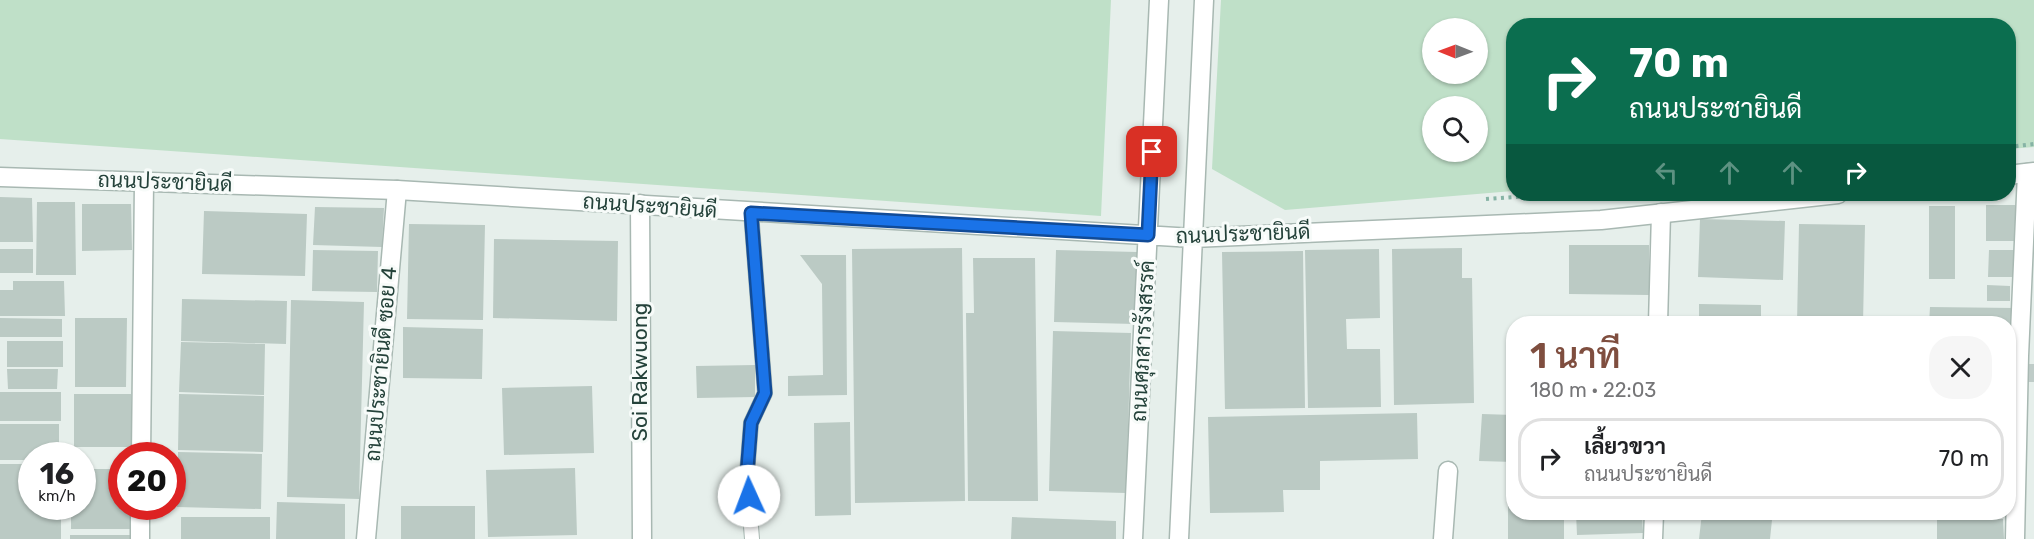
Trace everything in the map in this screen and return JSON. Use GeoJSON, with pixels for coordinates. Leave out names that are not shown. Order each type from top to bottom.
{"type":"FeatureCollection","features":[{"type":"Feature","properties":{"kind":"street","name":"ถนนศุภสารรังสรรค์"},"geometry":{"type":"LineString","coordinates":[[1133,539],[1159,0]]}},
{"type":"Feature","properties":{"kind":"street"},"geometry":{"type":"LineString","coordinates":[[1179,539],[1204,0]]}},
{"type":"Feature","properties":{"kind":"street"},"geometry":{"type":"LineString","coordinates":[[2016,174],[2031,172],[2019,373],[2016,498]]}},
{"type":"Feature","properties":{"kind":"street","name":"ถนนประชายินดี"},"geometry":{"type":"LineString","coordinates":[[0,177],[397,190],[1193,238],[1601,220],[1773,201]]}},
{"type":"Feature","properties":{"kind":"street"},"geometry":{"type":"LineString","coordinates":[[141,442],[144,182]]}},
{"type":"Feature","properties":{"kind":"street","name":"ถนนประชายินดี ซอย 4"},"geometry":{"type":"LineString","coordinates":[[366,539],[397,190]]}},
{"type":"Feature","properties":{"kind":"street","name":"Soi Rakwuong"},"geometry":{"type":"LineString","coordinates":[[640,204],[642,539]]}},
{"type":"Feature","properties":{"kind":"street"},"geometry":{"type":"LineString","coordinates":[[1658,316],[1661,213]]}},
{"type":"Feature","properties":{"kind":"street"},"geometry":{"type":"LineString","coordinates":[[1443,539],[1448,471]]}},
{"type":"Feature","properties":{"kind":"street"},"geometry":{"type":"LineString","coordinates":[[140,520],[140,539]]}},
{"type":"Feature","properties":{"kind":"street"},"geometry":{"type":"LineString","coordinates":[[1653,539],[1654,520]]}},
{"type":"Feature","properties":{"kind":"street"},"geometry":{"type":"LineString","coordinates":[[2015,520],[2015,539]]}},
{"type":"Feature","properties":{"kind":"lane"},"geometry":{"type":"LineString","coordinates":[[751,213],[765,393],[751,423],[747,474],[752,539]]}},
{"type":"Feature","properties":{"kind":"path"},"geometry":{"type":"LineString","coordinates":[[2016,146],[2034,144]]}},
{"type":"Feature","properties":{"kind":"path"},"geometry":{"type":"LineString","coordinates":[[1476,200],[1506,198]]}},
{"type":"Feature","properties":{"kind":"green space"},"geometry":{"type":"Polygon","coordinates":[[[0,0],[1111,0],[1101,216],[0,139],[0,0]]]}},
{"type":"Feature","properties":{"kind":"green space"},"geometry":{"type":"Polygon","coordinates":[[[1221,0],[2034,0],[2034,147],[2016,148],[2016,18],[1506,18],[1506,192],[1285,210],[1212,169],[1221,0]]]}},
{"type":"Feature","properties":{"kind":"building"},"geometry":{"type":"Polygon","coordinates":[[[0,197],[32,198],[33,242],[0,242],[0,197]]]}},
{"type":"Feature","properties":{"kind":"building"},"geometry":{"type":"Polygon","coordinates":[[[37,202],[75,202],[76,275],[36,275],[37,202]]]}},
{"type":"Feature","properties":{"kind":"building"},"geometry":{"type":"Polygon","coordinates":[[[82,204],[131,204],[132,250],[82,251],[82,204]]]}},
{"type":"Feature","properties":{"kind":"building"},"geometry":{"type":"Polygon","coordinates":[[[1986,205],[2015,205],[2015,241],[1986,241],[1986,205]]]}},
{"type":"Feature","properties":{"kind":"building"},"geometry":{"type":"Polygon","coordinates":[[[1929,206],[1955,206],[1955,279],[1929,279],[1929,206]]]}},
{"type":"Feature","properties":{"kind":"building"},"geometry":{"type":"Polygon","coordinates":[[[315,207],[384,208],[382,247],[313,245],[315,207]]]}},
{"type":"Feature","properties":{"kind":"building"},"geometry":{"type":"Polygon","coordinates":[[[204,211],[307,214],[305,276],[202,274],[204,211]]]}},
{"type":"Feature","properties":{"kind":"building"},"geometry":{"type":"Polygon","coordinates":[[[1700,219],[1785,221],[1783,280],[1698,277],[1700,219]]]}},
{"type":"Feature","properties":{"kind":"building"},"geometry":{"type":"Polygon","coordinates":[[[409,224],[485,225],[483,320],[407,319],[409,224]]]}},
{"type":"Feature","properties":{"kind":"building"},"geometry":{"type":"Polygon","coordinates":[[[1799,224],[1865,225],[1863,316],[1797,316],[1799,224]]]}},
{"type":"Feature","properties":{"kind":"building"},"geometry":{"type":"Polygon","coordinates":[[[494,239],[618,241],[617,321],[493,318],[494,239]]]}},
{"type":"Feature","properties":{"kind":"building"},"geometry":{"type":"Polygon","coordinates":[[[1569,245],[1649,245],[1649,295],[1569,294],[1569,245]]]}},
{"type":"Feature","properties":{"kind":"building"},"geometry":{"type":"Polygon","coordinates":[[[962,248],[965,501],[855,503],[852,249],[962,248]]]}},
{"type":"Feature","properties":{"kind":"building"},"geometry":{"type":"Polygon","coordinates":[[[1462,248],[1462,278],[1472,278],[1474,403],[1394,405],[1392,249],[1462,248]]]}},
{"type":"Feature","properties":{"kind":"building"},"geometry":{"type":"Polygon","coordinates":[[[0,249],[33,249],[33,273],[0,273],[0,249]]]}},
{"type":"Feature","properties":{"kind":"building"},"geometry":{"type":"Polygon","coordinates":[[[1379,249],[1380,318],[1346,319],[1347,349],[1380,349],[1381,407],[1308,408],[1305,250],[1379,249]]]}},
{"type":"Feature","properties":{"kind":"building"},"geometry":{"type":"Polygon","coordinates":[[[313,250],[378,251],[377,292],[312,291],[313,250]]]}},
{"type":"Feature","properties":{"kind":"building"},"geometry":{"type":"Polygon","coordinates":[[[1056,250],[1137,252],[1135,324],[1054,322],[1056,250]]]}},
{"type":"Feature","properties":{"kind":"building"},"geometry":{"type":"Polygon","coordinates":[[[1989,250],[2018,250],[2017,277],[1988,277],[1989,250]]]}},
{"type":"Feature","properties":{"kind":"building"},"geometry":{"type":"Polygon","coordinates":[[[1303,251],[1305,408],[1225,409],[1222,252],[1303,251]]]}},
{"type":"Feature","properties":{"kind":"building"},"geometry":{"type":"Polygon","coordinates":[[[800,255],[846,255],[847,395],[788,396],[788,376],[823,375],[822,284],[800,255]]]}},
{"type":"Feature","properties":{"kind":"building"},"geometry":{"type":"Polygon","coordinates":[[[973,258],[1035,258],[1038,501],[968,501],[966,313],[974,313],[973,258]]]}},
{"type":"Feature","properties":{"kind":"building"},"geometry":{"type":"Polygon","coordinates":[[[13,281],[64,281],[65,316],[0,316],[0,290],[13,290],[13,281]]]}},
{"type":"Feature","properties":{"kind":"building"},"geometry":{"type":"Polygon","coordinates":[[[1987,285],[2010,286],[2010,301],[1987,301],[1987,285]]]}},
{"type":"Feature","properties":{"kind":"building"},"geometry":{"type":"Polygon","coordinates":[[[182,299],[287,301],[286,344],[181,341],[182,299]]]}},
{"type":"Feature","properties":{"kind":"building"},"geometry":{"type":"Polygon","coordinates":[[[291,300],[364,302],[359,499],[287,497],[291,300]]]}},
{"type":"Feature","properties":{"kind":"building"},"geometry":{"type":"Polygon","coordinates":[[[1699,304],[1761,305],[1761,316],[1699,316],[1699,304]]]}},
{"type":"Feature","properties":{"kind":"building"},"geometry":{"type":"Polygon","coordinates":[[[1930,307],[2015,308],[2015,316],[1929,316],[1930,307]]]}},
{"type":"Feature","properties":{"kind":"building"},"geometry":{"type":"Polygon","coordinates":[[[0,318],[62,319],[62,337],[0,337],[0,318]]]}},
{"type":"Feature","properties":{"kind":"building"},"geometry":{"type":"Polygon","coordinates":[[[75,318],[127,318],[126,387],[75,387],[75,318]]]}},
{"type":"Feature","properties":{"kind":"building"},"geometry":{"type":"Polygon","coordinates":[[[403,327],[483,329],[482,379],[403,378],[403,327]]]}},
{"type":"Feature","properties":{"kind":"building"},"geometry":{"type":"Polygon","coordinates":[[[1053,331],[1131,333],[1126,493],[1049,491],[1053,331]]]}},
{"type":"Feature","properties":{"kind":"building"},"geometry":{"type":"Polygon","coordinates":[[[7,341],[63,341],[63,367],[7,367],[7,341]]]}},
{"type":"Feature","properties":{"kind":"building"},"geometry":{"type":"Polygon","coordinates":[[[181,342],[265,344],[264,395],[179,392],[181,342]]]}},
{"type":"Feature","properties":{"kind":"building"},"geometry":{"type":"Polygon","coordinates":[[[755,365],[755,397],[697,398],[696,366],[755,365]]]}},
{"type":"Feature","properties":{"kind":"building"},"geometry":{"type":"Polygon","coordinates":[[[7,369],[58,369],[57,389],[8,389],[7,369]]]}},
{"type":"Feature","properties":{"kind":"building"},"geometry":{"type":"Polygon","coordinates":[[[592,386],[594,453],[504,455],[502,388],[592,386]]]}},
{"type":"Feature","properties":{"kind":"building"},"geometry":{"type":"Polygon","coordinates":[[[0,392],[61,392],[61,421],[0,421],[0,392]]]}},
{"type":"Feature","properties":{"kind":"building"},"geometry":{"type":"Polygon","coordinates":[[[74,394],[131,394],[131,442],[108,442],[108,447],[96,447],[96,442],[74,442],[74,394]]]}},
{"type":"Feature","properties":{"kind":"building"},"geometry":{"type":"Polygon","coordinates":[[[179,394],[264,396],[263,452],[186,450],[186,442],[178,442],[179,394]]]}},
{"type":"Feature","properties":{"kind":"building"},"geometry":{"type":"Polygon","coordinates":[[[1417,413],[1418,459],[1320,461],[1320,490],[1283,490],[1284,512],[1210,513],[1208,417],[1417,413]]]}},
{"type":"Feature","properties":{"kind":"building"},"geometry":{"type":"Polygon","coordinates":[[[1482,414],[1506,415],[1506,462],[1479,461],[1482,414]]]}},
{"type":"Feature","properties":{"kind":"building"},"geometry":{"type":"Polygon","coordinates":[[[850,422],[851,515],[815,516],[814,423],[850,422]]]}},
{"type":"Feature","properties":{"kind":"building"},"geometry":{"type":"Polygon","coordinates":[[[0,424],[59,424],[59,442],[18,442],[18,460],[0,460],[0,424]]]}},
{"type":"Feature","properties":{"kind":"building"},"geometry":{"type":"Polygon","coordinates":[[[186,452],[262,454],[261,509],[186,507],[186,452]]]}},
{"type":"Feature","properties":{"kind":"building"},"geometry":{"type":"Polygon","coordinates":[[[0,464],[18,464],[18,520],[61,520],[61,539],[0,539],[0,464]]]}},
{"type":"Feature","properties":{"kind":"building"},"geometry":{"type":"Polygon","coordinates":[[[575,468],[577,535],[488,537],[486,470],[575,468]]]}},
{"type":"Feature","properties":{"kind":"building"},"geometry":{"type":"Polygon","coordinates":[[[96,469],[108,469],[108,520],[130,520],[130,529],[71,529],[71,520],[96,520],[96,469]]]}},
{"type":"Feature","properties":{"kind":"building"},"geometry":{"type":"Polygon","coordinates":[[[277,502],[345,504],[345,539],[276,539],[277,502]]]}},
{"type":"Feature","properties":{"kind":"building"},"geometry":{"type":"Polygon","coordinates":[[[401,506],[475,506],[475,539],[401,539],[401,506]]]}},
{"type":"Feature","properties":{"kind":"building"},"geometry":{"type":"Polygon","coordinates":[[[186,517],[270,517],[270,539],[181,539],[181,520],[186,520],[186,517]]]}},
{"type":"Feature","properties":{"kind":"building"},"geometry":{"type":"Polygon","coordinates":[[[1012,517],[1116,521],[1116,539],[1011,539],[1012,517]]]}},
{"type":"Feature","properties":{"kind":"building"},"geometry":{"type":"Polygon","coordinates":[[[1508,520],[1564,520],[1564,539],[1508,539],[1508,520]]]}},
{"type":"Feature","properties":{"kind":"building"},"geometry":{"type":"Polygon","coordinates":[[[1576,520],[1642,520],[1643,533],[1577,535],[1576,520]]]}},
{"type":"Feature","properties":{"kind":"building"},"geometry":{"type":"Polygon","coordinates":[[[1701,520],[1772,520],[1770,539],[1699,539],[1701,520]]]}},
{"type":"Feature","properties":{"kind":"building"},"geometry":{"type":"Polygon","coordinates":[[[1937,520],[2003,520],[2004,539],[1937,539],[1937,520]]]}},
{"type":"Feature","properties":{"kind":"building"},"geometry":{"type":"Polygon","coordinates":[[[70,535],[134,535],[134,539],[70,539],[70,535]]]}},
{"type":"Feature","properties":{"kind":"tunnel"},"geometry":{"type":"LineString","coordinates":[[2019,373],[2034,373]]}},
{"type":"Feature","properties":{"kind":"route"},"geometry":{"type":"LineString","coordinates":[[749,496],[747,474],[751,423],[765,393],[751,213],[1148,235],[1152,152]]}}]}
